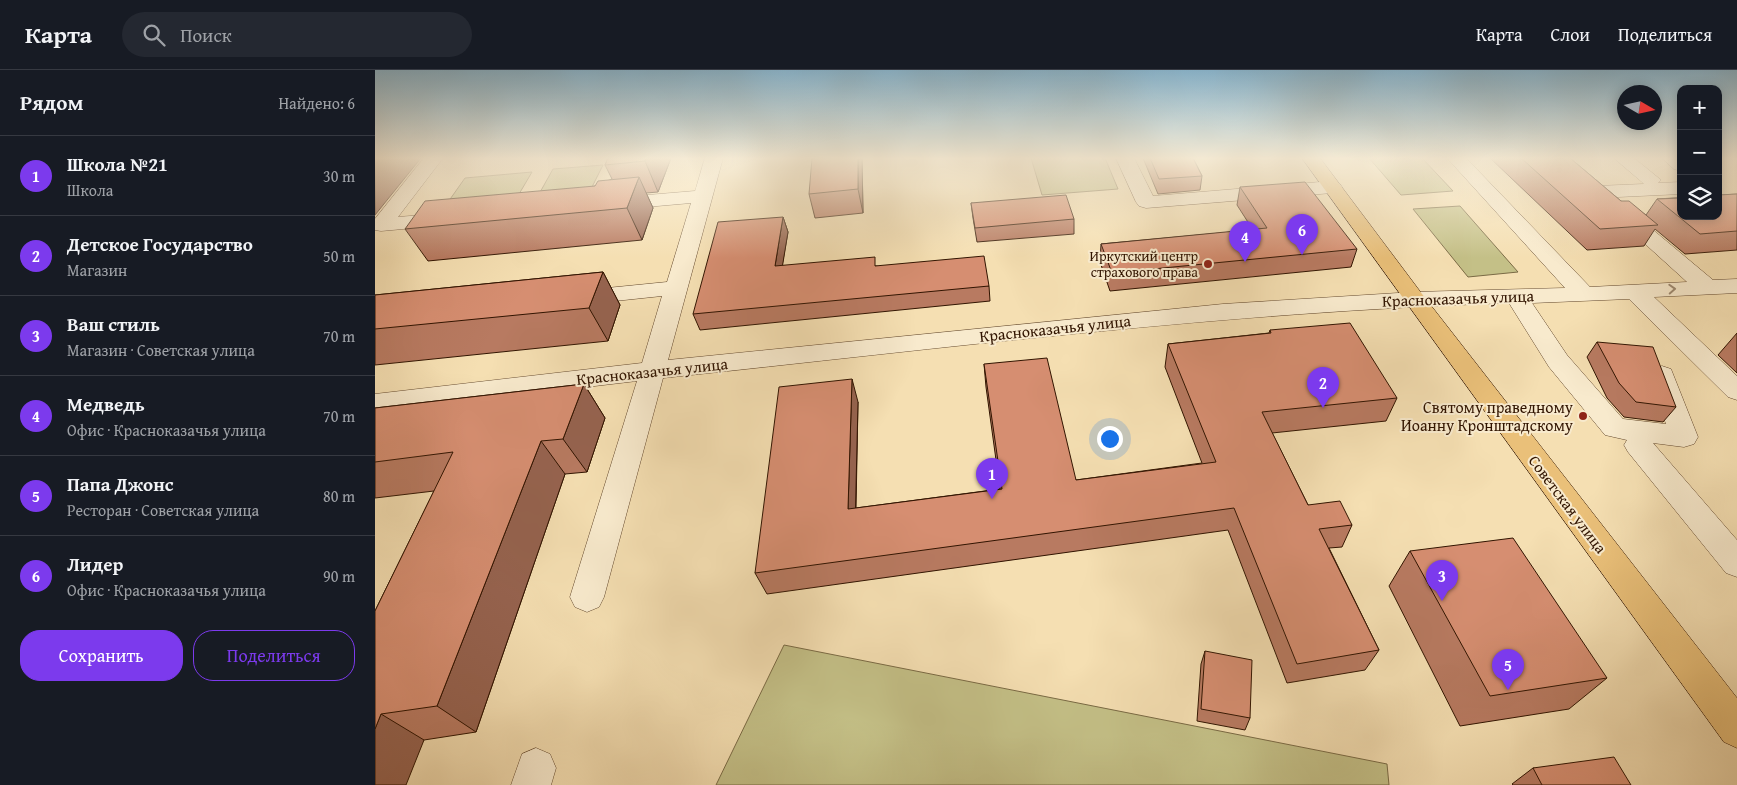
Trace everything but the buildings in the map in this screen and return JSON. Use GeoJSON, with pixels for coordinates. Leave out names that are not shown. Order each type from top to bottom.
{"type":"FeatureCollection","features":[{"type":"Feature","properties":{"kind":"main road","name":"Советская улица"},"geometry":{"type":"LineString","coordinates":[[1335,191],[1413,299],[1737,729]]}},
{"type":"Feature","properties":{"kind":"street"},"geometry":{"type":"LineString","coordinates":[[407,191],[381,225],[464,217]]}},
{"type":"Feature","properties":{"kind":"street"},"geometry":{"type":"LineString","coordinates":[[587,596],[655,370],[704,191]]}},
{"type":"Feature","properties":{"kind":"street"},"geometry":{"type":"LineString","coordinates":[[1140,191],[1145,202],[1278,191]]}},
{"type":"Feature","properties":{"kind":"street"},"geometry":{"type":"LineString","coordinates":[[1487,191],[1584,294]]}},
{"type":"Feature","properties":{"kind":"street"},"geometry":{"type":"LineString","coordinates":[[1596,191],[1707,287]]}},
{"type":"Feature","properties":{"kind":"street"},"geometry":{"type":"LineString","coordinates":[[601,200],[703,196]]}},
{"type":"Feature","properties":{"kind":"street","name":"Красноказачья улица"},"geometry":{"type":"LineString","coordinates":[[375,404],[655,370],[1223,310],[1413,299],[1635,292],[1737,286]]}},
{"type":"Feature","properties":{"kind":"street"},"geometry":{"type":"LineString","coordinates":[[558,300],[677,288]]}},
{"type":"Feature","properties":{"kind":"street"},"geometry":{"type":"LineString","coordinates":[[1635,292],[1737,391]]}},
{"type":"Feature","properties":{"kind":"street"},"geometry":{"type":"LineString","coordinates":[[1516,296],[1558,361],[1615,428],[1684,437],[1657,361]]}},
{"type":"Feature","properties":{"kind":"street"},"geometry":{"type":"LineString","coordinates":[[1638,445],[1737,563]]}},
{"type":"Feature","properties":{"kind":"shaded area"},"geometry":{"type":"Polygon","coordinates":[[[456,191],[521,191],[512,206],[441,212],[456,191]]]}},
{"type":"Feature","properties":{"kind":"shaded area"},"geometry":{"type":"Polygon","coordinates":[[[541,191],[590,191],[586,199],[534,203],[541,191]]]}},
{"type":"Feature","properties":{"kind":"shaded area"},"geometry":{"type":"Polygon","coordinates":[[[1041,191],[1088,191],[1042,195],[1041,191]]]}},
{"type":"Feature","properties":{"kind":"shaded area"},"geometry":{"type":"Polygon","coordinates":[[[1398,191],[1448,191],[1401,195],[1398,191]]]}},
{"type":"Feature","properties":{"kind":"shaded area"},"geometry":{"type":"Polygon","coordinates":[[[1460,206],[1518,272],[1468,277],[1413,209],[1460,206]]]}},
{"type":"Feature","properties":{"kind":"shaded area"},"geometry":{"type":"Polygon","coordinates":[[[784,645],[1387,764],[1389,785],[716,785],[784,645]]]}},
{"type":"Feature","properties":{"kind":"place","name":"Лидер"},"geometry":{"type":"Point","coordinates":[1302,255]}},
{"type":"Feature","properties":{"kind":"place","name":"Медведь"},"geometry":{"type":"Point","coordinates":[1245,262]}},
{"type":"Feature","properties":{"kind":"place","name":"Иркутский центр страхового права"},"geometry":{"type":"Point","coordinates":[1208,264]}},
{"type":"Feature","properties":{"kind":"place","name":"Детское Государство"},"geometry":{"type":"Point","coordinates":[1323,408]}},
{"type":"Feature","properties":{"kind":"place","name":"Святому праведному Иоанну Кронштадскому"},"geometry":{"type":"Point","coordinates":[1583,416]}},
{"type":"Feature","properties":{"kind":"place","name":"Школа №21"},"geometry":{"type":"Point","coordinates":[992,499]}},
{"type":"Feature","properties":{"kind":"place","name":"Ваш стиль"},"geometry":{"type":"Point","coordinates":[1442,601]}},
{"type":"Feature","properties":{"kind":"place","name":"Папа Джонс"},"geometry":{"type":"Point","coordinates":[1508,690]}}]}
